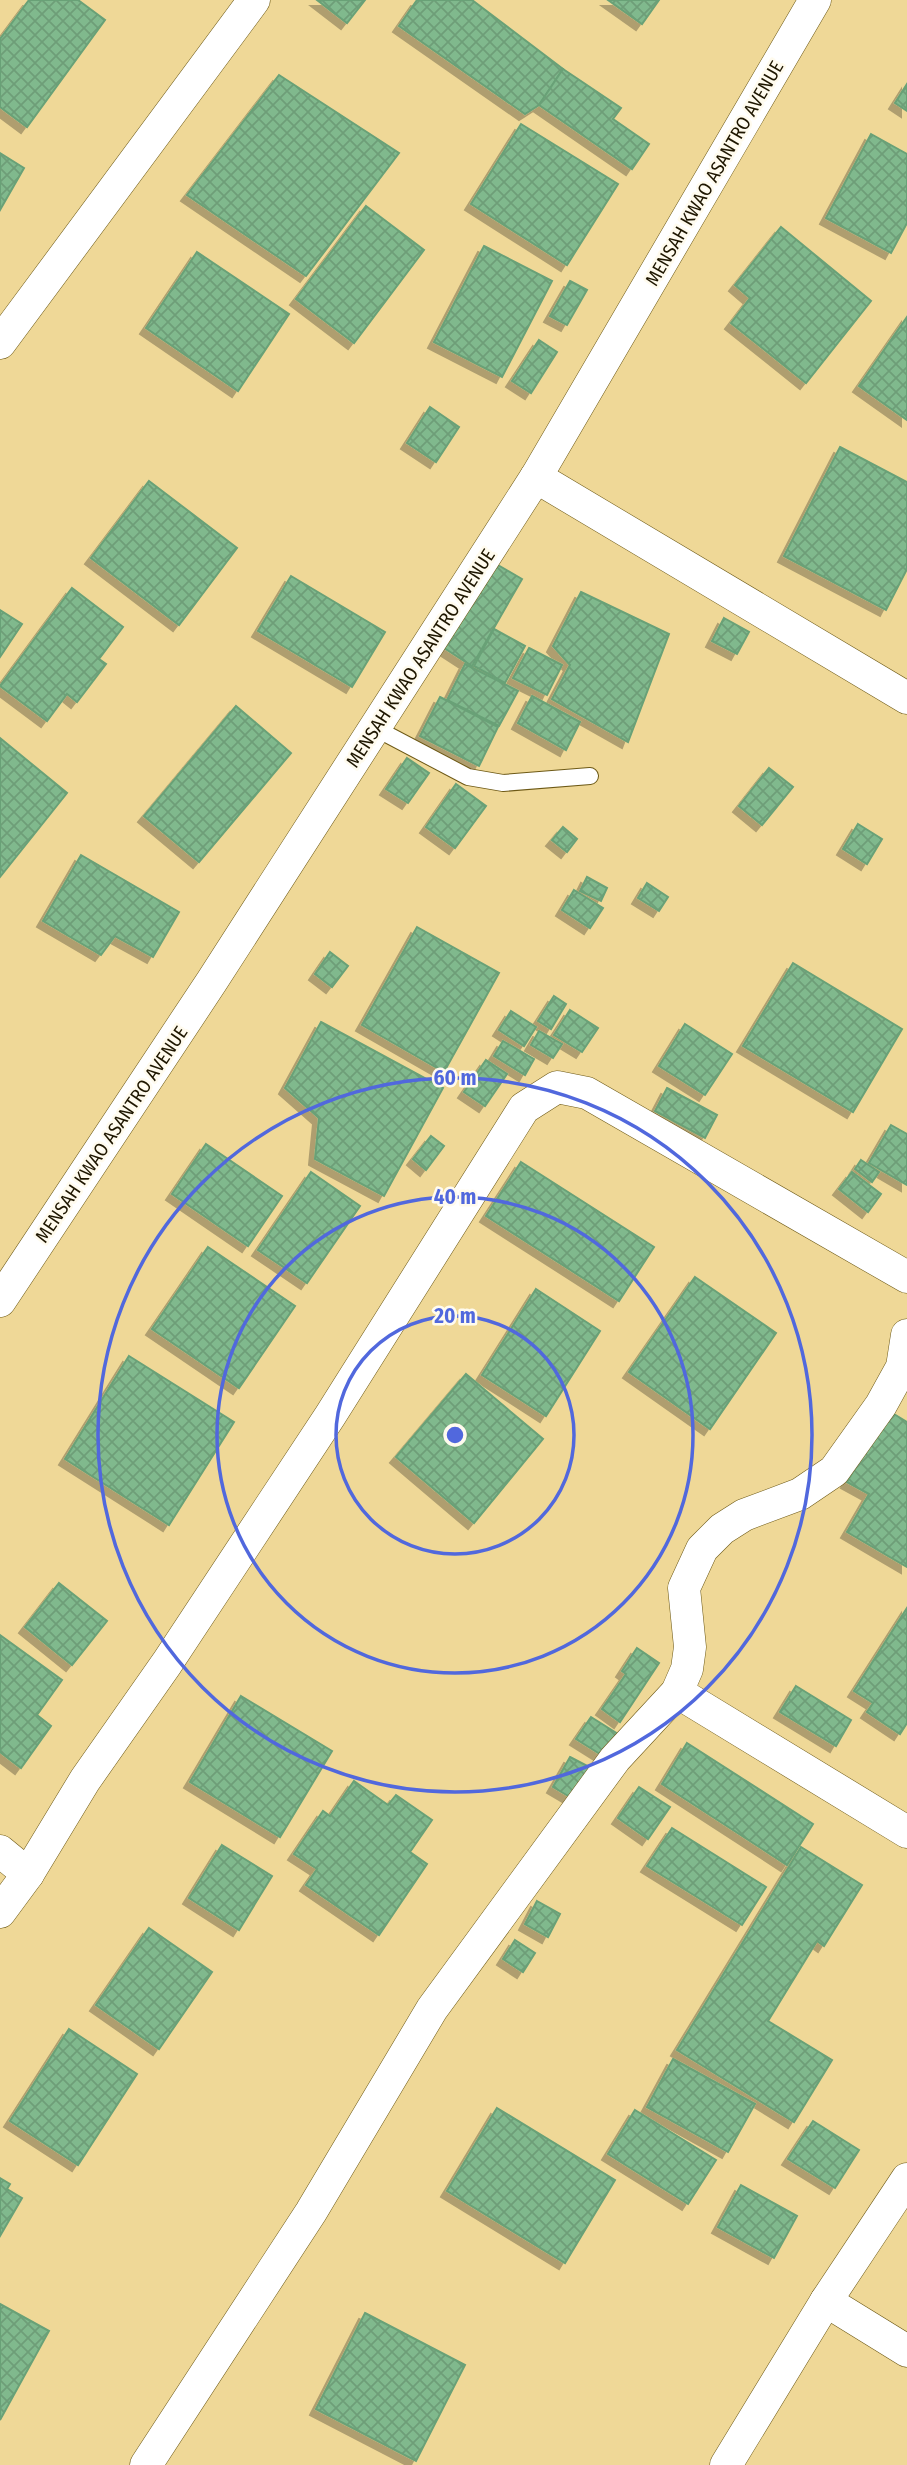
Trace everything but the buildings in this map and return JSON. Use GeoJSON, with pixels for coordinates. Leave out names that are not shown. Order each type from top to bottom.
{"type":"FeatureCollection","features":[{"type":"Feature","properties":{"kind":"street"},"geometry":{"type":"LineString","coordinates":[[0,343],[254,0]]}},
{"type":"Feature","properties":{"kind":"street","name":"MENSAH KWAO ASANTRO AVENUE"},"geometry":{"type":"LineString","coordinates":[[0,1301],[212,981],[536,477],[815,0]]}},
{"type":"Feature","properties":{"kind":"street"},"geometry":{"type":"LineString","coordinates":[[536,477],[907,698]]}},
{"type":"Feature","properties":{"kind":"street"},"geometry":{"type":"LineString","coordinates":[[0,1912],[28,1874],[85,1780],[167,1663],[330,1416],[524,1108],[557,1087],[587,1093],[907,1277]]}},
{"type":"Feature","properties":{"kind":"street"},"geometry":{"type":"LineString","coordinates":[[146,2465],[311,2212],[432,2009],[615,1759],[677,1692],[687,1669],[690,1647],[684,1588],[702,1549],[722,1529],[744,1515],[800,1494],[834,1471],[881,1405],[902,1367],[907,1335]]}},
{"type":"Feature","properties":{"kind":"street"},"geometry":{"type":"LineString","coordinates":[[677,1692],[907,1832]]}},
{"type":"Feature","properties":{"kind":"street"},"geometry":{"type":"LineString","coordinates":[[0,1851],[28,1874]]}},
{"type":"Feature","properties":{"kind":"street"},"geometry":{"type":"LineString","coordinates":[[726,2465],[826,2301],[907,2179]]}},
{"type":"Feature","properties":{"kind":"street"},"geometry":{"type":"LineString","coordinates":[[826,2301],[907,2351]]}},
{"type":"Feature","properties":{"kind":"lane"},"geometry":{"type":"LineString","coordinates":[[375,728],[468,777],[503,783],[590,776]]}}]}
